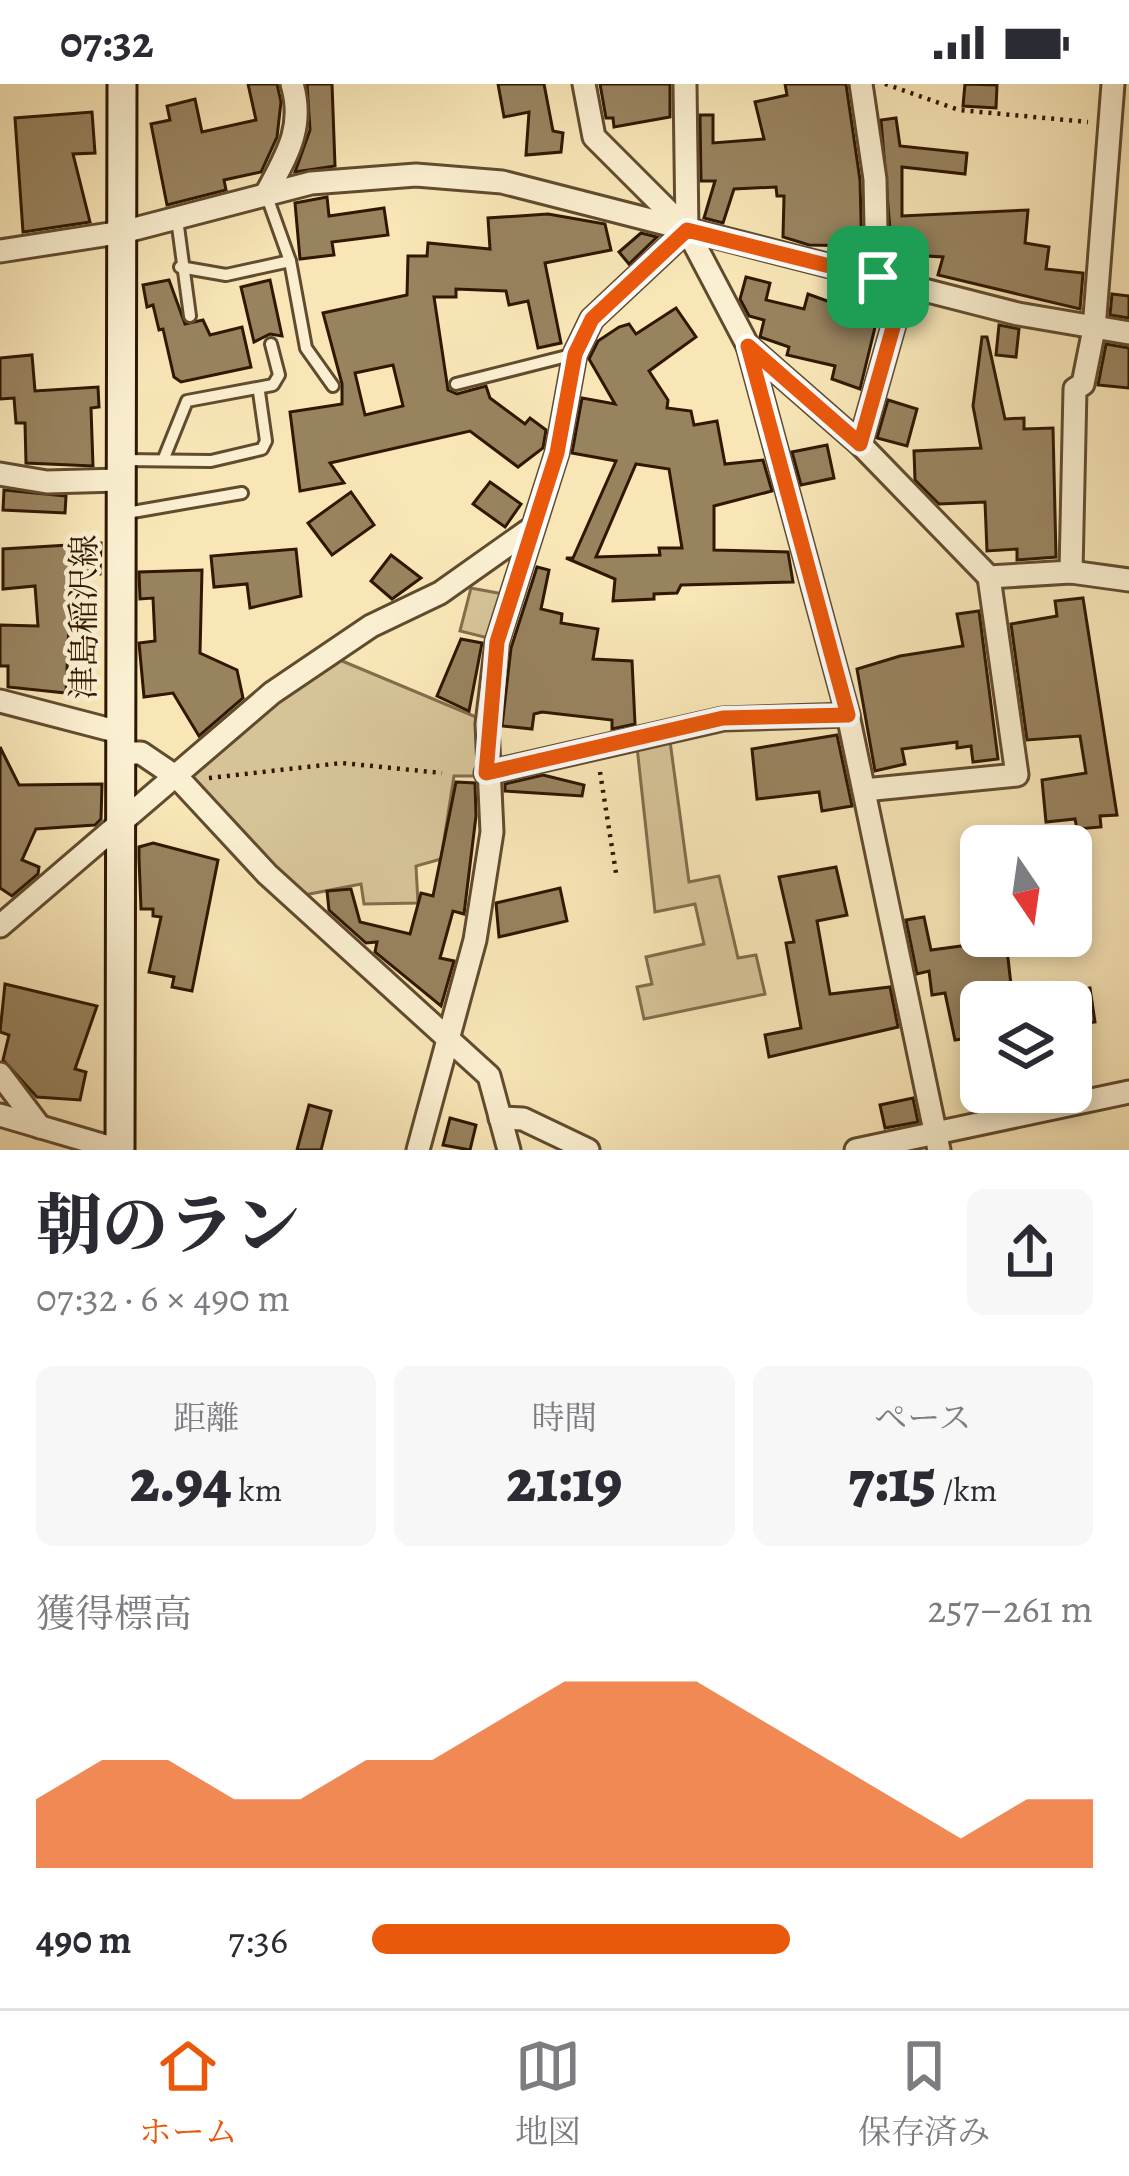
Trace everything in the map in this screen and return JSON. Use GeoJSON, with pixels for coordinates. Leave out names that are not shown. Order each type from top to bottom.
{"type":"FeatureCollection","features":[{"type":"Feature","properties":{"kind":"main road","name":"津島稲沢線"},"geometry":{"type":"LineString","coordinates":[[120,1150],[122,84]]}},
{"type":"Feature","properties":{"kind":"street"},"geometry":{"type":"LineString","coordinates":[[266,194],[295,140],[299,108],[292,84]]}},
{"type":"Feature","properties":{"kind":"street"},"geometry":{"type":"LineString","coordinates":[[584,84],[594,137],[687,230],[748,346],[848,715],[936,1141]]}},
{"type":"Feature","properties":{"kind":"street"},"geometry":{"type":"LineString","coordinates":[[418,1150],[475,940],[492,832],[486,773],[497,642],[557,453],[575,354],[592,319],[687,230],[685,84]]}},
{"type":"Feature","properties":{"kind":"street"},"geometry":{"type":"LineString","coordinates":[[861,84],[874,179],[878,277]]}},
{"type":"Feature","properties":{"kind":"street"},"geometry":{"type":"LineString","coordinates":[[1071,572],[1075,389],[1083,384],[1094,329],[1113,84]]}},
{"type":"Feature","properties":{"kind":"street"},"geometry":{"type":"LineString","coordinates":[[0,251],[123,232],[311,184],[416,176],[502,182],[905,285],[1129,333]]}},
{"type":"Feature","properties":{"kind":"street"},"geometry":{"type":"LineString","coordinates":[[860,444],[905,285]]}},
{"type":"Feature","properties":{"kind":"street"},"geometry":{"type":"LineString","coordinates":[[748,346],[860,444],[989,577],[1017,775],[864,790]]}},
{"type":"Feature","properties":{"kind":"street"},"geometry":{"type":"LineString","coordinates":[[0,473],[47,482],[119,470]]}},
{"type":"Feature","properties":{"kind":"street"},"geometry":{"type":"LineString","coordinates":[[0,926],[180,780],[272,693],[371,626],[440,592],[529,530]]}},
{"type":"Feature","properties":{"kind":"street"},"geometry":{"type":"LineString","coordinates":[[989,577],[1071,572],[1129,580]]}},
{"type":"Feature","properties":{"kind":"street"},"geometry":{"type":"LineString","coordinates":[[0,701],[141,752],[180,780],[267,874],[488,1076],[509,1150]]}},
{"type":"Feature","properties":{"kind":"street"},"geometry":{"type":"LineString","coordinates":[[486,773],[723,718],[848,715]]}},
{"type":"Feature","properties":{"kind":"street"},"geometry":{"type":"LineString","coordinates":[[0,1074],[54,1137]]}},
{"type":"Feature","properties":{"kind":"street"},"geometry":{"type":"LineString","coordinates":[[856,1150],[936,1141],[1129,1093]]}},
{"type":"Feature","properties":{"kind":"street"},"geometry":{"type":"LineString","coordinates":[[0,1114],[54,1137],[120,1150]]}},
{"type":"Feature","properties":{"kind":"street"},"geometry":{"type":"LineString","coordinates":[[500,1118],[524,1119],[588,1150]]}},
{"type":"Feature","properties":{"kind":"lane"},"geometry":{"type":"LineString","coordinates":[[266,194],[290,261],[306,348],[333,386]]}},
{"type":"Feature","properties":{"kind":"lane"},"geometry":{"type":"LineString","coordinates":[[177,218],[190,316]]}},
{"type":"Feature","properties":{"kind":"lane"},"geometry":{"type":"LineString","coordinates":[[180,267],[226,275],[290,261]]}},
{"type":"Feature","properties":{"kind":"lane"},"geometry":{"type":"LineString","coordinates":[[164,458],[188,401],[259,392],[279,375],[272,344]]}},
{"type":"Feature","properties":{"kind":"lane"},"geometry":{"type":"LineString","coordinates":[[457,384],[557,354],[575,354]]}},
{"type":"Feature","properties":{"kind":"lane"},"geometry":{"type":"LineString","coordinates":[[119,470],[164,458],[211,461],[262,449],[266,441],[259,392]]}},
{"type":"Feature","properties":{"kind":"lane"},"geometry":{"type":"LineString","coordinates":[[119,514],[242,493]]}},
{"type":"Feature","properties":{"kind":"path"},"geometry":{"type":"LineString","coordinates":[[885,84],[959,110],[1112,124]]}},
{"type":"Feature","properties":{"kind":"path"},"geometry":{"type":"LineString","coordinates":[[596,748],[616,873]]}},
{"type":"Feature","properties":{"kind":"path"},"geometry":{"type":"LineString","coordinates":[[180,780],[342,763],[442,773]]}},
{"type":"Feature","properties":{"kind":"shaded area"},"geometry":{"type":"Polygon","coordinates":[[[471,588],[503,594],[492,639],[460,631],[471,588]]]}},
{"type":"Feature","properties":{"kind":"shaded area"},"geometry":{"type":"Polygon","coordinates":[[[335,658],[481,719],[479,776],[454,776],[441,859],[416,866],[418,903],[364,904],[361,884],[299,896],[189,776],[281,692],[335,658]]]}},
{"type":"Feature","properties":{"kind":"shaded area"},"geometry":{"type":"Polygon","coordinates":[[[670,741],[689,882],[719,876],[738,958],[756,955],[765,994],[644,1019],[637,987],[652,984],[646,957],[704,944],[695,904],[655,912],[637,747],[670,741]]]}},
{"type":"Feature","properties":{"kind":"building"},"geometry":{"type":"Polygon","coordinates":[[[248,84],[277,84],[281,102],[277,137],[261,172],[224,180],[226,190],[167,205],[151,124],[170,120],[167,106],[195,99],[202,132],[256,120],[248,84]]]}},
{"type":"Feature","properties":{"kind":"building"},"geometry":{"type":"Polygon","coordinates":[[[307,84],[332,84],[335,166],[295,172],[310,130],[307,84]]]}},
{"type":"Feature","properties":{"kind":"building"},"geometry":{"type":"Polygon","coordinates":[[[498,84],[544,84],[553,131],[563,133],[561,152],[526,155],[529,112],[504,117],[498,84]]]}},
{"type":"Feature","properties":{"kind":"building"},"geometry":{"type":"Polygon","coordinates":[[[600,84],[670,84],[670,117],[614,127],[613,118],[606,118],[600,84]]]}},
{"type":"Feature","properties":{"kind":"building"},"geometry":{"type":"Polygon","coordinates":[[[785,84],[846,84],[860,180],[862,256],[858,246],[809,245],[783,237],[784,196],[777,196],[776,187],[734,189],[723,223],[704,218],[715,181],[701,181],[700,115],[713,115],[713,143],[764,139],[755,102],[787,95],[785,84]]]}},
{"type":"Feature","properties":{"kind":"building"},"geometry":{"type":"Polygon","coordinates":[[[965,84],[997,85],[996,108],[963,106],[965,84]]]}},
{"type":"Feature","properties":{"kind":"building"},"geometry":{"type":"Polygon","coordinates":[[[92,112],[95,153],[73,154],[90,222],[23,232],[15,118],[92,112]]]}},
{"type":"Feature","properties":{"kind":"building"},"geometry":{"type":"Polygon","coordinates":[[[896,118],[900,146],[967,153],[965,174],[902,167],[902,216],[1028,210],[1025,243],[1049,247],[1046,269],[1083,273],[1080,309],[938,275],[943,257],[892,254],[881,120],[896,118]]]}},
{"type":"Feature","properties":{"kind":"building"},"geometry":{"type":"Polygon","coordinates":[[[327,197],[329,216],[384,208],[388,235],[332,242],[334,255],[300,259],[295,203],[327,197]]]}},
{"type":"Feature","properties":{"kind":"building"},"geometry":{"type":"Polygon","coordinates":[[[548,214],[605,224],[611,250],[545,263],[561,343],[538,348],[528,301],[509,305],[506,291],[456,289],[456,297],[434,297],[448,390],[457,394],[486,386],[490,398],[525,424],[530,418],[546,430],[543,448],[518,467],[470,431],[330,463],[344,483],[300,491],[290,412],[342,404],[342,384],[323,313],[407,295],[408,256],[427,256],[428,243],[490,249],[488,218],[548,214]],[[393,365],[355,373],[365,415],[403,406],[393,365]]]}},
{"type":"Feature","properties":{"kind":"building"},"geometry":{"type":"Polygon","coordinates":[[[641,233],[657,237],[629,264],[619,252],[641,233]]]}},
{"type":"Feature","properties":{"kind":"building"},"geometry":{"type":"Polygon","coordinates":[[[746,277],[770,283],[766,300],[804,309],[808,294],[877,319],[860,389],[832,379],[835,366],[787,355],[789,347],[760,337],[764,320],[749,316],[740,299],[746,277]]]}},
{"type":"Feature","properties":{"kind":"building"},"geometry":{"type":"Polygon","coordinates":[[[169,280],[185,324],[203,320],[210,335],[242,327],[251,367],[181,382],[174,377],[163,329],[159,330],[153,305],[147,307],[143,285],[169,280]]]}},
{"type":"Feature","properties":{"kind":"building"},"geometry":{"type":"Polygon","coordinates":[[[270,280],[282,336],[270,334],[254,342],[241,287],[270,280]]]}},
{"type":"Feature","properties":{"kind":"building"},"geometry":{"type":"Polygon","coordinates":[[[1112,294],[1129,296],[1129,318],[1110,315],[1112,294]]]}},
{"type":"Feature","properties":{"kind":"building"},"geometry":{"type":"Polygon","coordinates":[[[676,308],[696,337],[649,371],[668,400],[667,408],[691,411],[694,425],[717,421],[725,464],[763,460],[772,491],[714,506],[714,550],[788,552],[793,582],[681,585],[677,593],[654,594],[654,599],[613,601],[615,579],[566,558],[573,558],[616,461],[572,453],[582,398],[615,404],[589,359],[598,341],[619,327],[629,324],[636,334],[676,308]],[[636,464],[596,557],[660,555],[659,548],[682,548],[669,469],[636,464]]]}},
{"type":"Feature","properties":{"kind":"building"},"geometry":{"type":"Polygon","coordinates":[[[999,325],[1019,329],[1016,357],[996,355],[999,325]]]}},
{"type":"Feature","properties":{"kind":"building"},"geometry":{"type":"Polygon","coordinates":[[[982,337],[987,337],[1005,419],[1024,418],[1024,429],[1053,428],[1056,557],[1017,560],[1017,549],[987,551],[985,502],[939,504],[915,480],[914,451],[981,448],[973,406],[982,337]]]}},
{"type":"Feature","properties":{"kind":"building"},"geometry":{"type":"Polygon","coordinates":[[[1106,344],[1129,348],[1129,388],[1098,385],[1106,344]]]}},
{"type":"Feature","properties":{"kind":"building"},"geometry":{"type":"Polygon","coordinates":[[[32,355],[35,391],[98,387],[99,407],[91,408],[93,466],[26,463],[25,423],[16,423],[14,398],[0,399],[0,358],[32,355]]]}},
{"type":"Feature","properties":{"kind":"building"},"geometry":{"type":"Polygon","coordinates":[[[888,400],[917,409],[907,446],[877,438],[888,400]]]}},
{"type":"Feature","properties":{"kind":"building"},"geometry":{"type":"Polygon","coordinates":[[[827,445],[834,478],[801,485],[792,452],[827,445]]]}},
{"type":"Feature","properties":{"kind":"building"},"geometry":{"type":"Polygon","coordinates":[[[490,482],[521,504],[505,527],[473,504],[490,482]]]}},
{"type":"Feature","properties":{"kind":"building"},"geometry":{"type":"Polygon","coordinates":[[[4,490],[66,496],[65,513],[3,510],[4,490]]]}},
{"type":"Feature","properties":{"kind":"building"},"geometry":{"type":"Polygon","coordinates":[[[351,492],[374,525],[332,555],[308,523],[351,492]]]}},
{"type":"Feature","properties":{"kind":"building"},"geometry":{"type":"Polygon","coordinates":[[[101,543],[100,574],[86,573],[89,623],[69,625],[66,693],[8,687],[8,666],[0,666],[0,625],[38,626],[35,586],[3,589],[3,549],[101,543]]]}},
{"type":"Feature","properties":{"kind":"building"},"geometry":{"type":"Polygon","coordinates":[[[296,549],[301,596],[250,608],[247,584],[214,587],[211,556],[296,549]]]}},
{"type":"Feature","properties":{"kind":"building"},"geometry":{"type":"Polygon","coordinates":[[[391,555],[421,578],[392,599],[371,581],[391,555]]]}},
{"type":"Feature","properties":{"kind":"building"},"geometry":{"type":"Polygon","coordinates":[[[537,567],[549,570],[541,609],[562,614],[561,623],[598,629],[593,659],[632,661],[635,724],[612,729],[612,720],[542,712],[534,714],[532,729],[502,726],[511,648],[537,567]]]}},
{"type":"Feature","properties":{"kind":"building"},"geometry":{"type":"Polygon","coordinates":[[[202,570],[200,653],[237,670],[243,698],[199,736],[173,693],[144,697],[139,643],[155,641],[153,598],[140,599],[139,572],[202,570]]]}},
{"type":"Feature","properties":{"kind":"building"},"geometry":{"type":"Polygon","coordinates":[[[1083,598],[1117,815],[1100,816],[1101,827],[1076,825],[1075,819],[1046,822],[1042,780],[1086,773],[1080,736],[1027,740],[1011,624],[1057,616],[1055,601],[1083,598]]]}},
{"type":"Feature","properties":{"kind":"building"},"geometry":{"type":"Polygon","coordinates":[[[979,611],[998,759],[973,762],[971,746],[957,748],[957,742],[902,749],[905,764],[875,771],[857,669],[963,646],[957,614],[979,611]]]}},
{"type":"Feature","properties":{"kind":"building"},"geometry":{"type":"Polygon","coordinates":[[[461,639],[482,643],[469,711],[437,696],[461,639]]]}},
{"type":"Feature","properties":{"kind":"building"},"geometry":{"type":"Polygon","coordinates":[[[837,735],[852,806],[822,811],[819,792],[757,799],[752,749],[837,735]]]}},
{"type":"Feature","properties":{"kind":"building"},"geometry":{"type":"Polygon","coordinates":[[[0,747],[19,785],[102,784],[101,819],[95,825],[36,829],[22,860],[39,867],[38,874],[12,896],[0,888],[0,747]]]}},
{"type":"Feature","properties":{"kind":"building"},"geometry":{"type":"Polygon","coordinates":[[[543,775],[584,785],[582,796],[505,791],[505,784],[543,775]]]}},
{"type":"Feature","properties":{"kind":"building"},"geometry":{"type":"Polygon","coordinates":[[[456,782],[475,783],[476,816],[464,914],[453,911],[440,958],[454,961],[441,1006],[375,952],[377,942],[366,943],[329,910],[327,891],[351,889],[360,922],[410,934],[421,893],[433,896],[456,782]]]}},
{"type":"Feature","properties":{"kind":"building"},"geometry":{"type":"Polygon","coordinates":[[[153,843],[218,860],[192,991],[172,987],[174,977],[149,972],[161,917],[153,916],[153,909],[141,909],[139,847],[153,843]]]}},
{"type":"Feature","properties":{"kind":"building"},"geometry":{"type":"Polygon","coordinates":[[[836,867],[847,915],[817,921],[830,994],[890,987],[898,1027],[769,1057],[765,1035],[801,1028],[786,943],[794,942],[779,877],[836,867]]]}},
{"type":"Feature","properties":{"kind":"building"},"geometry":{"type":"Polygon","coordinates":[[[560,888],[567,921],[499,937],[496,903],[560,888]]]}},
{"type":"Feature","properties":{"kind":"building"},"geometry":{"type":"Polygon","coordinates":[[[924,917],[931,950],[960,946],[960,957],[1008,957],[1011,981],[960,981],[960,1039],[955,1040],[945,993],[932,995],[929,971],[917,974],[906,920],[924,917]]]}},
{"type":"Feature","properties":{"kind":"building"},"geometry":{"type":"Polygon","coordinates":[[[5,984],[97,1006],[75,1069],[86,1072],[80,1100],[37,1097],[3,1060],[9,1035],[0,1032],[5,984]]]}},
{"type":"Feature","properties":{"kind":"building"},"geometry":{"type":"Polygon","coordinates":[[[913,1098],[918,1122],[885,1128],[880,1105],[913,1098]]]}},
{"type":"Feature","properties":{"kind":"building"},"geometry":{"type":"Polygon","coordinates":[[[309,1105],[331,1111],[321,1150],[297,1150],[309,1105]]]}},
{"type":"Feature","properties":{"kind":"building"},"geometry":{"type":"Polygon","coordinates":[[[450,1118],[476,1125],[470,1150],[443,1145],[450,1118]]]}},
{"type":"Feature","properties":{"kind":"route"},"geometry":{"type":"LineString","coordinates":[[687,230],[878,277],[905,285],[860,444],[748,346],[848,715],[723,718],[486,773],[497,642],[557,453],[575,354],[592,319],[687,230]]}}]}
